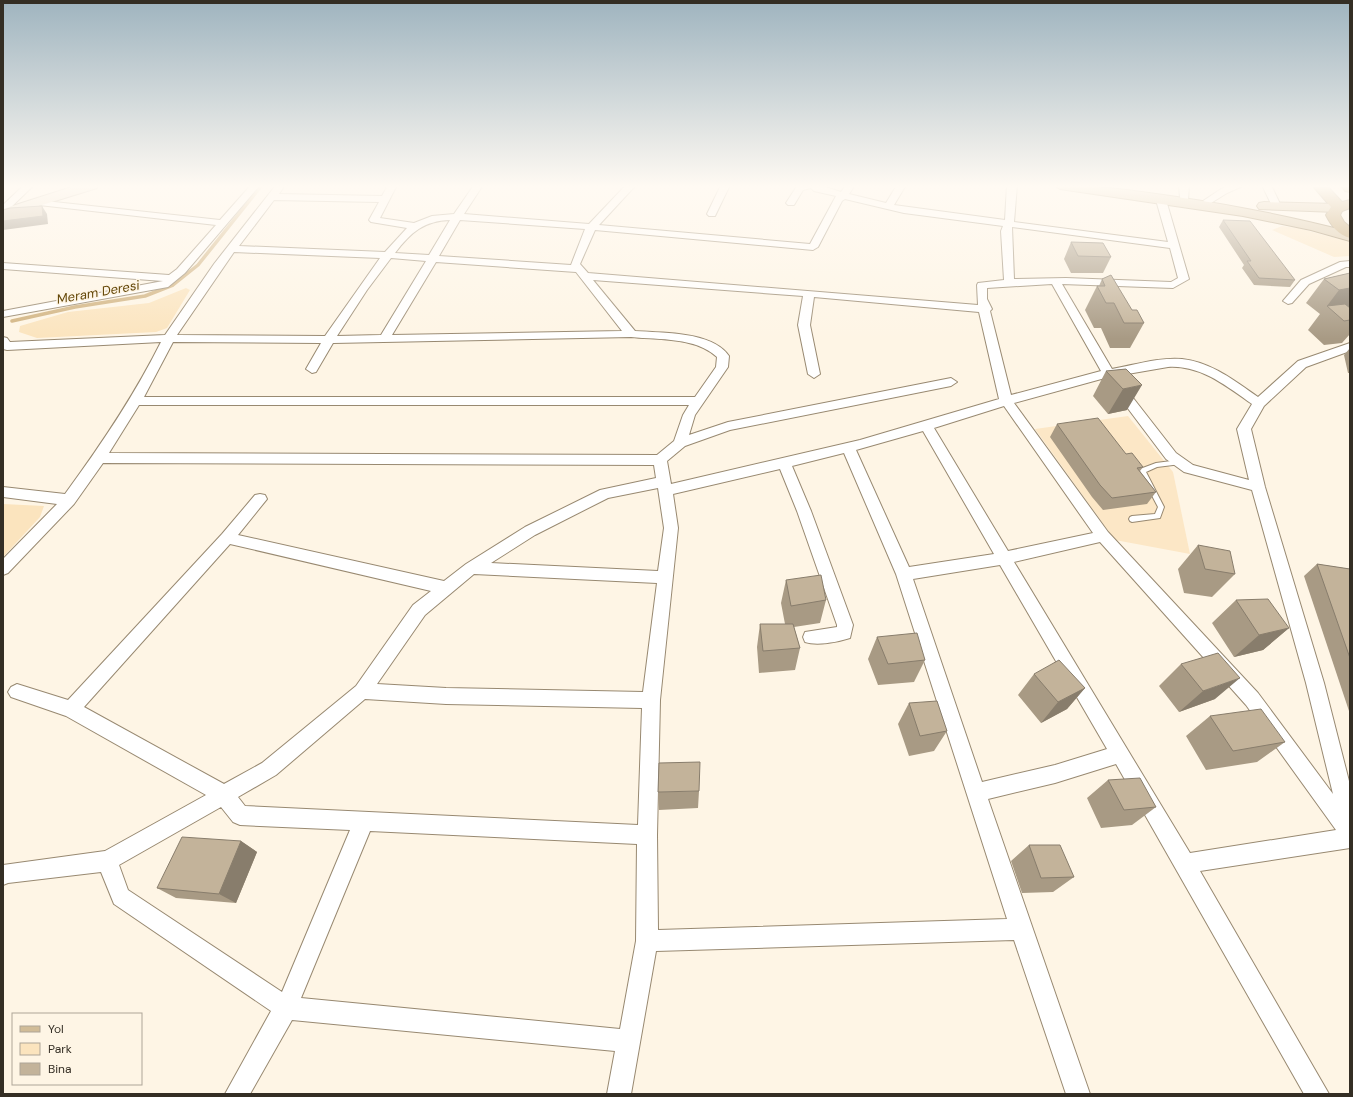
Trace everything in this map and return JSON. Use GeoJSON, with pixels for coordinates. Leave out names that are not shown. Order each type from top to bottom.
{"type":"FeatureCollection","features":[{"type":"Feature","properties":{"kind":"street"},"geometry":{"type":"LineString","coordinates":[[3,314],[164,285],[181,272],[212,236]]}},
{"type":"Feature","properties":{"kind":"street"},"geometry":{"type":"LineString","coordinates":[[3,569],[69,500],[99,458],[150,377],[169,338],[241,236]]}},
{"type":"Feature","properties":{"kind":"street"},"geometry":{"type":"LineString","coordinates":[[312,369],[328,340],[388,256],[406,236]]}},
{"type":"Feature","properties":{"kind":"street"},"geometry":{"type":"LineString","coordinates":[[385,338],[446,236]]}},
{"type":"Feature","properties":{"kind":"street"},"geometry":{"type":"LineString","coordinates":[[587,236],[575,264],[631,334]]}},
{"type":"Feature","properties":{"kind":"street"},"geometry":{"type":"LineString","coordinates":[[713,236],[813,247],[819,236]]}},
{"type":"Feature","properties":{"kind":"street"},"geometry":{"type":"LineString","coordinates":[[1006,236],[1009,282]]}},
{"type":"Feature","properties":{"kind":"street"},"geometry":{"type":"LineString","coordinates":[[1104,236],[1175,246]]}},
{"type":"Feature","properties":{"kind":"street"},"geometry":{"type":"LineString","coordinates":[[1172,236],[1184,279],[1173,284],[1055,281],[1009,282],[982,285],[982,299],[986,309],[1006,400],[1103,536],[1252,699],[1350,833]]}},
{"type":"Feature","properties":{"kind":"street"},"geometry":{"type":"LineString","coordinates":[[231,249],[433,259],[986,309]]}},
{"type":"Feature","properties":{"kind":"street"},"geometry":{"type":"LineString","coordinates":[[1288,301],[1305,282],[1344,264],[1350,264]]}},
{"type":"Feature","properties":{"kind":"street"},"geometry":{"type":"LineString","coordinates":[[3,266],[172,278]]}},
{"type":"Feature","properties":{"kind":"street"},"geometry":{"type":"LineString","coordinates":[[87,298],[115,274]]}},
{"type":"Feature","properties":{"kind":"street"},"geometry":{"type":"LineString","coordinates":[[1055,281],[1108,373],[1167,451],[1189,469],[1258,487]]}},
{"type":"Feature","properties":{"kind":"street"},"geometry":{"type":"LineString","coordinates":[[809,293],[804,325],[814,374]]}},
{"type":"Feature","properties":{"kind":"street"},"geometry":{"type":"LineString","coordinates":[[4,345],[169,338],[328,340],[631,334],[697,340],[714,348],[723,356],[722,367],[689,415],[680,443]]}},
{"type":"Feature","properties":{"kind":"street"},"geometry":{"type":"LineString","coordinates":[[1350,347],[1302,364],[1259,403],[1244,429],[1258,487],[1315,684],[1350,823]]}},
{"type":"Feature","properties":{"kind":"street"},"geometry":{"type":"LineString","coordinates":[[3,875],[7,873],[107,861],[269,769],[362,691],[419,610],[471,568],[530,530],[606,494],[663,486],[784,463],[848,448],[926,426],[1006,400],[1108,373],[1158,364],[1183,363],[1211,371],[1259,403]]}},
{"type":"Feature","properties":{"kind":"street"},"geometry":{"type":"LineString","coordinates":[[99,458],[660,460],[680,443],[728,426],[951,382]]}},
{"type":"Feature","properties":{"kind":"street"},"geometry":{"type":"LineString","coordinates":[[136,401],[698,401]]}},
{"type":"Feature","properties":{"kind":"street"},"geometry":{"type":"LineString","coordinates":[[926,426],[1120,754],[1317,1094]]}},
{"type":"Feature","properties":{"kind":"street"},"geometry":{"type":"LineString","coordinates":[[848,448],[904,574],[1021,929],[1078,1094]]}},
{"type":"Feature","properties":{"kind":"street"},"geometry":{"type":"LineString","coordinates":[[619,1094],[647,941],[647,835],[652,700],[670,528],[660,460]]}},
{"type":"Feature","properties":{"kind":"street"},"geometry":{"type":"LineString","coordinates":[[784,463],[804,511],[845,625],[844,633],[811,637]]}},
{"type":"Feature","properties":{"kind":"street"},"geometry":{"type":"LineString","coordinates":[[3,492],[69,500]]}},
{"type":"Feature","properties":{"kind":"street"},"geometry":{"type":"LineString","coordinates":[[71,709],[228,538],[260,499]]}},
{"type":"Feature","properties":{"kind":"street"},"geometry":{"type":"LineString","coordinates":[[904,574],[1005,558],[1103,536]]}},
{"type":"Feature","properties":{"kind":"street"},"geometry":{"type":"LineString","coordinates":[[228,538],[446,588]]}},
{"type":"Feature","properties":{"kind":"street"},"geometry":{"type":"LineString","coordinates":[[471,568],[665,577]]}},
{"type":"Feature","properties":{"kind":"street"},"geometry":{"type":"LineString","coordinates":[[362,691],[446,696],[652,700]]}},
{"type":"Feature","properties":{"kind":"street"},"geometry":{"type":"LineString","coordinates":[[18,692],[71,709],[223,794],[240,816],[647,835]]}},
{"type":"Feature","properties":{"kind":"street"},"geometry":{"type":"LineString","coordinates":[[976,793],[1055,774],[1120,754]]}},
{"type":"Feature","properties":{"kind":"street"},"geometry":{"type":"LineString","coordinates":[[237,1094],[286,1008],[364,822]]}},
{"type":"Feature","properties":{"kind":"street"},"geometry":{"type":"LineString","coordinates":[[1184,864],[1350,838]]}},
{"type":"Feature","properties":{"kind":"street"},"geometry":{"type":"LineString","coordinates":[[107,861],[120,897],[286,1008],[629,1041]]}},
{"type":"Feature","properties":{"kind":"street"},"geometry":{"type":"LineString","coordinates":[[647,941],[1021,929]]}},
{"type":"Feature","properties":{"kind":"lane"},"geometry":{"type":"LineString","coordinates":[[1132,519],[1158,516],[1161,507],[1142,471],[1156,465],[1179,462]]}},
{"type":"Feature","properties":{"kind":"shaded area"},"geometry":{"type":"Polygon","coordinates":[[[1128,416],[1173,472],[1190,554],[1115,540],[1035,429],[1128,416]]]}},
{"type":"Feature","properties":{"kind":"green space"},"geometry":{"type":"Polygon","coordinates":[[[1286,236],[1328,236],[1350,242],[1350,256],[1334,257],[1286,236]]]}},
{"type":"Feature","properties":{"kind":"green space"},"geometry":{"type":"Polygon","coordinates":[[[186,288],[190,290],[167,328],[156,332],[37,338],[19,332],[20,326],[68,312],[149,303],[186,288]]]}},
{"type":"Feature","properties":{"kind":"green space"},"geometry":{"type":"Polygon","coordinates":[[[3,504],[44,506],[40,517],[3,557],[3,504]]]}},
{"type":"Feature","properties":{"kind":"building"},"geometry":{"type":"Polygon","coordinates":[[[1234,236],[1262,236],[1295,280],[1259,278],[1247,261],[1251,261],[1234,236]]]}},
{"type":"Feature","properties":{"kind":"building"},"geometry":{"type":"Polygon","coordinates":[[[1071,242],[1103,243],[1111,257],[1078,256],[1071,242]]]}},
{"type":"Feature","properties":{"kind":"building"},"geometry":{"type":"Polygon","coordinates":[[[1350,273],[1350,288],[1339,290],[1324,279],[1350,273]]]}},
{"type":"Feature","properties":{"kind":"building"},"geometry":{"type":"Polygon","coordinates":[[[1111,275],[1132,310],[1137,310],[1144,323],[1124,323],[1114,303],[1106,303],[1097,286],[1105,286],[1102,279],[1111,275]]]}},
{"type":"Feature","properties":{"kind":"building"},"geometry":{"type":"Polygon","coordinates":[[[1345,304],[1350,308],[1350,320],[1344,321],[1327,306],[1345,304]]]}},
{"type":"Feature","properties":{"kind":"building"},"geometry":{"type":"Polygon","coordinates":[[[1126,369],[1142,385],[1123,389],[1106,371],[1126,369]]]}},
{"type":"Feature","properties":{"kind":"building"},"geometry":{"type":"Polygon","coordinates":[[[1098,418],[1126,454],[1132,453],[1143,467],[1137,468],[1156,492],[1112,498],[1100,485],[1057,424],[1098,418]]]}},
{"type":"Feature","properties":{"kind":"building"},"geometry":{"type":"Polygon","coordinates":[[[1198,545],[1230,551],[1235,574],[1205,569],[1198,545]]]}},
{"type":"Feature","properties":{"kind":"building"},"geometry":{"type":"Polygon","coordinates":[[[1317,564],[1350,569],[1350,658],[1317,564]]]}},
{"type":"Feature","properties":{"kind":"building"},"geometry":{"type":"Polygon","coordinates":[[[821,575],[826,600],[791,606],[786,580],[821,575]]]}},
{"type":"Feature","properties":{"kind":"building"},"geometry":{"type":"Polygon","coordinates":[[[1268,599],[1289,628],[1259,635],[1236,600],[1268,599]]]}},
{"type":"Feature","properties":{"kind":"building"},"geometry":{"type":"Polygon","coordinates":[[[760,624],[793,624],[800,648],[763,651],[760,624]]]}},
{"type":"Feature","properties":{"kind":"building"},"geometry":{"type":"Polygon","coordinates":[[[917,633],[925,660],[888,664],[877,637],[917,633]]]}},
{"type":"Feature","properties":{"kind":"building"},"geometry":{"type":"Polygon","coordinates":[[[1218,653],[1240,678],[1203,691],[1181,664],[1218,653]]]}},
{"type":"Feature","properties":{"kind":"building"},"geometry":{"type":"Polygon","coordinates":[[[1059,660],[1085,688],[1058,702],[1034,674],[1059,660]]]}},
{"type":"Feature","properties":{"kind":"building"},"geometry":{"type":"Polygon","coordinates":[[[937,701],[947,731],[920,736],[909,703],[937,701]]]}},
{"type":"Feature","properties":{"kind":"building"},"geometry":{"type":"Polygon","coordinates":[[[1261,709],[1285,742],[1233,751],[1210,716],[1261,709]]]}},
{"type":"Feature","properties":{"kind":"building"},"geometry":{"type":"Polygon","coordinates":[[[700,762],[699,791],[658,792],[659,763],[700,762]]]}},
{"type":"Feature","properties":{"kind":"building"},"geometry":{"type":"Polygon","coordinates":[[[1140,778],[1156,807],[1124,810],[1108,780],[1140,778]]]}},
{"type":"Feature","properties":{"kind":"building"},"geometry":{"type":"Polygon","coordinates":[[[182,837],[241,841],[219,894],[157,888],[182,837]]]}},
{"type":"Feature","properties":{"kind":"building"},"geometry":{"type":"Polygon","coordinates":[[[1029,845],[1060,845],[1074,877],[1041,878],[1029,845]]]}},
{"type":"Feature","properties":{"kind":"waterway","name":"Meram Deresi"},"geometry":{"type":"LineString","coordinates":[[12,321],[75,307],[145,296],[173,285],[198,265],[221,236]]}}]}
